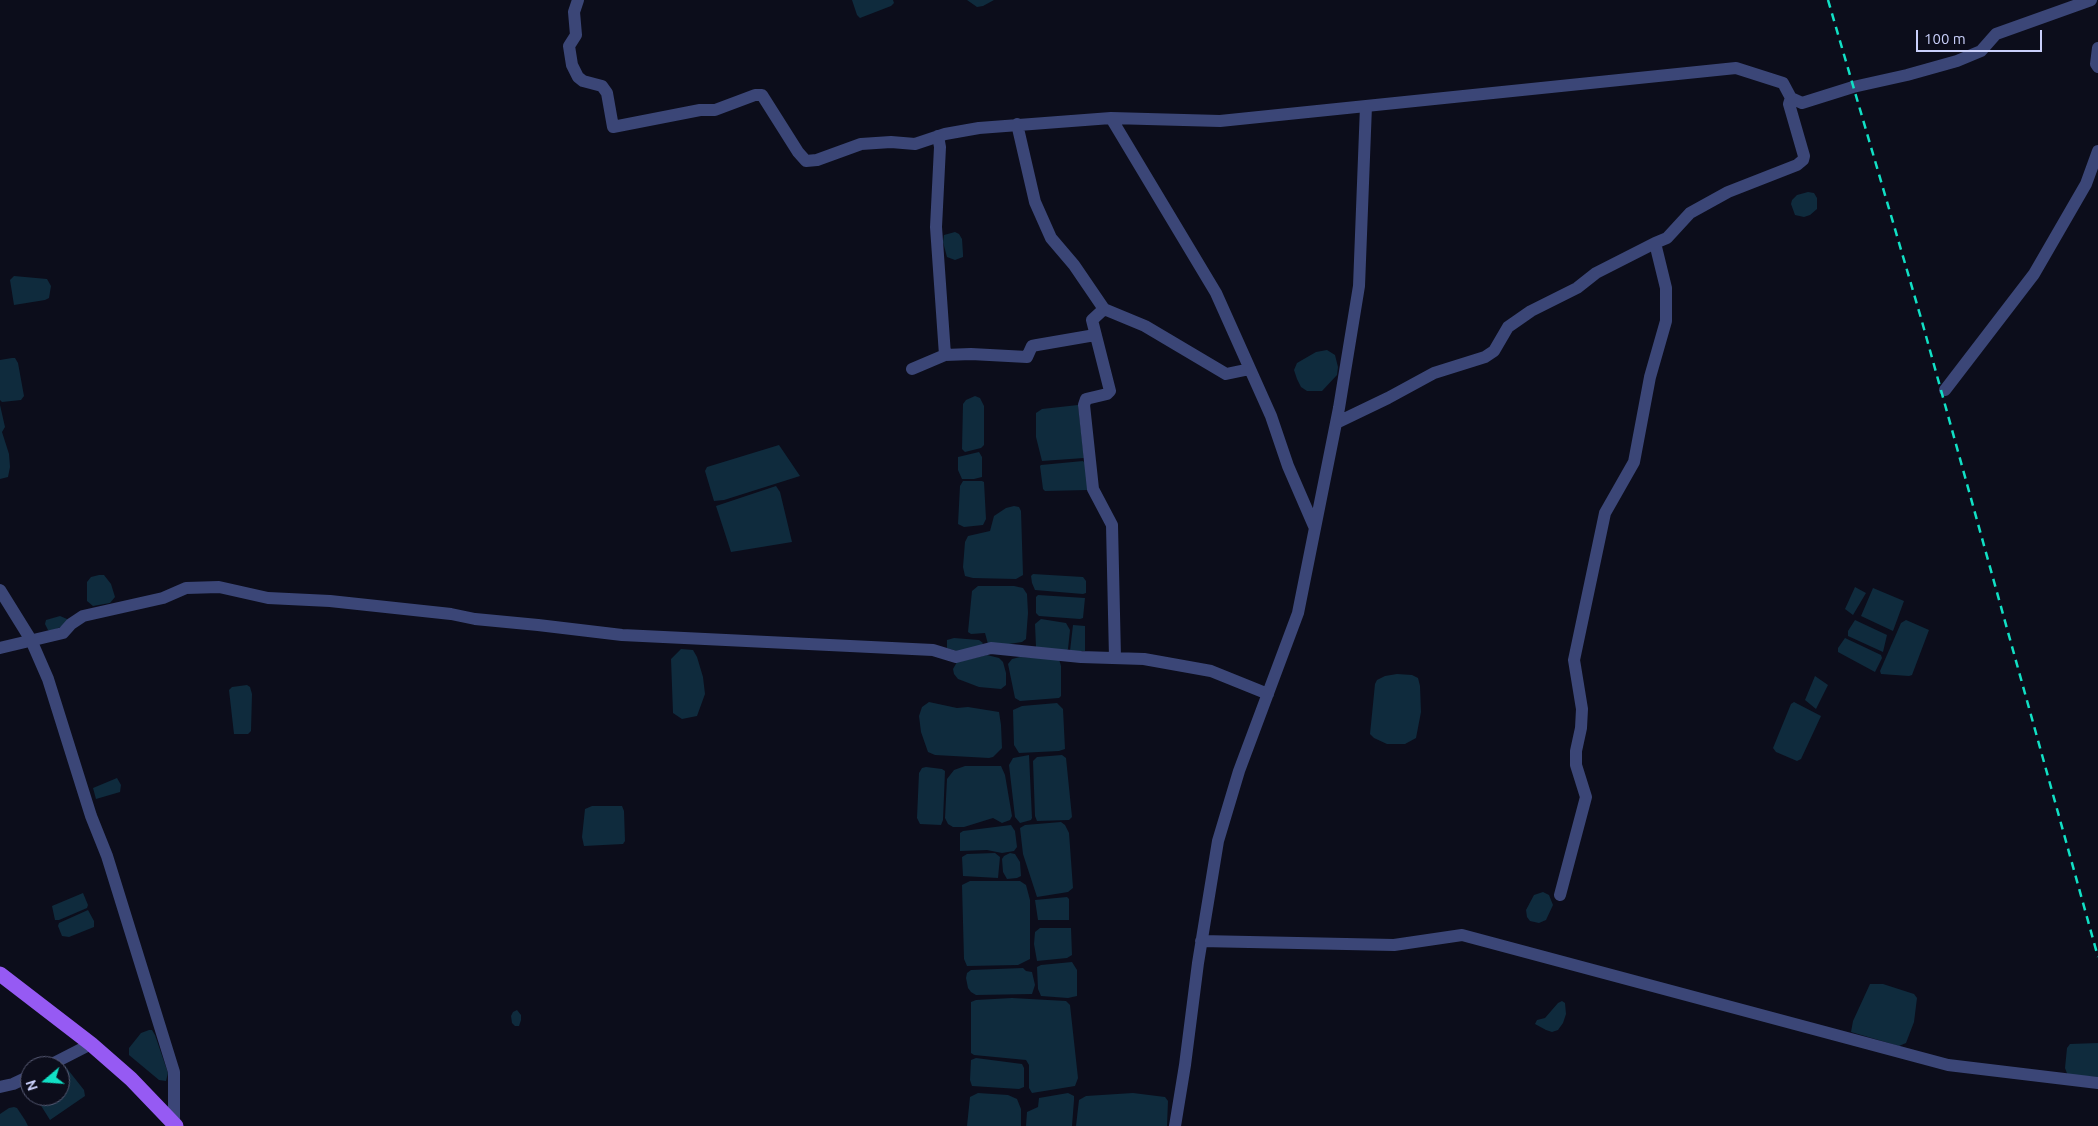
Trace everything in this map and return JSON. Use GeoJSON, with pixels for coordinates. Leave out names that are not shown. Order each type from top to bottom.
{"type":"FeatureCollection","features":[{"type":"Feature","properties":{"kind":"main road"},"geometry":{"type":"LineString","coordinates":[[0,974],[91,1044],[131,1080],[175,1124]]}},
{"type":"Feature","properties":{"kind":"street"},"geometry":{"type":"LineString","coordinates":[[578,0],[574,12],[576,35],[569,46],[572,65],[578,77],[583,81],[602,86],[607,93],[613,127],[688,112],[715,110],[755,95],[762,95],[798,152],[806,161],[817,160],[861,144],[890,142],[915,144],[938,136],[979,128],[1017,124],[1110,118],[1220,121],[1736,68],[1782,83],[1791,98],[1802,103],[1853,86],[1907,75],[1957,61],[1980,51],[1996,34],[2091,0]]}},
{"type":"Feature","properties":{"kind":"street"},"geometry":{"type":"LineString","coordinates":[[2098,48],[2096,64],[2098,67]]}},
{"type":"Feature","properties":{"kind":"street"},"geometry":{"type":"LineString","coordinates":[[1336,423],[1434,373],[1485,357],[1494,351],[1508,327],[1531,311],[1577,288],[1596,273],[1667,238],[1690,213],[1728,192],[1797,165],[1803,160],[1804,156],[1789,104],[1791,98]]}},
{"type":"Feature","properties":{"kind":"street"},"geometry":{"type":"LineString","coordinates":[[1175,1126],[1186,1065],[1201,941],[1218,841],[1239,772],[1298,612],[1336,423],[1359,286],[1366,106]]}},
{"type":"Feature","properties":{"kind":"street"},"geometry":{"type":"LineString","coordinates":[[1110,118],[1216,293],[1250,369],[1314,526]]}},
{"type":"Feature","properties":{"kind":"street"},"geometry":{"type":"LineString","coordinates":[[1017,124],[1035,202],[1051,238],[1074,265],[1104,309],[1145,326],[1226,374],[1250,369]]}},
{"type":"Feature","properties":{"kind":"street"},"geometry":{"type":"LineString","coordinates":[[938,136],[940,148],[936,227],[945,355]]}},
{"type":"Feature","properties":{"kind":"street"},"geometry":{"type":"LineString","coordinates":[[1945,390],[2034,274],[2086,184],[2098,151]]}},
{"type":"Feature","properties":{"kind":"street"},"geometry":{"type":"LineString","coordinates":[[1560,895],[1586,797],[1576,765],[1582,709],[1574,660],[1605,512],[1634,462],[1650,377],[1666,320],[1666,288],[1655,243]]}},
{"type":"Feature","properties":{"kind":"street"},"geometry":{"type":"LineString","coordinates":[[1104,309],[1092,320],[1110,391],[1106,394],[1086,399],[1084,405],[1093,489],[1112,525],[1115,658]]}},
{"type":"Feature","properties":{"kind":"street"},"geometry":{"type":"LineString","coordinates":[[912,369],[945,355],[970,354],[1026,357],[1032,346],[1037,344],[1095,335]]}},
{"type":"Feature","properties":{"kind":"street"},"geometry":{"type":"LineString","coordinates":[[0,648],[63,633],[71,624],[83,616],[163,598],[186,588],[219,587],[268,598],[330,601],[622,635],[934,650],[956,656],[991,648],[1034,653],[1144,659],[1211,671],[1268,694]]}},
{"type":"Feature","properties":{"kind":"street"},"geometry":{"type":"LineString","coordinates":[[0,590],[31,640],[48,679],[90,816],[107,856],[174,1072],[175,1124]]}},
{"type":"Feature","properties":{"kind":"street"},"geometry":{"type":"LineString","coordinates":[[1201,941],[1394,945],[1462,935],[1948,1065],[2098,1083]]}},
{"type":"Feature","properties":{"kind":"street"},"geometry":{"type":"LineString","coordinates":[[68,1056],[91,1044]]}},
{"type":"Feature","properties":{"kind":"street"},"geometry":{"type":"LineString","coordinates":[[0,1087],[20,1081]]}},
{"type":"Feature","properties":{"kind":"water"},"geometry":{"type":"Polygon","coordinates":[[[852,0],[893,0],[894,3],[891,6],[860,18],[857,15],[852,0]]]}},
{"type":"Feature","properties":{"kind":"water"},"geometry":{"type":"Polygon","coordinates":[[[967,0],[994,0],[977,7],[967,0]]]}},
{"type":"Feature","properties":{"kind":"water"},"geometry":{"type":"Polygon","coordinates":[[[1808,192],[1814,193],[1817,198],[1817,209],[1804,217],[1795,215],[1791,204],[1792,200],[1797,195],[1808,192]]]}},
{"type":"Feature","properties":{"kind":"water"},"geometry":{"type":"Polygon","coordinates":[[[955,232],[962,239],[963,257],[955,260],[947,257],[943,242],[944,235],[955,232]]]}},
{"type":"Feature","properties":{"kind":"water"},"geometry":{"type":"Polygon","coordinates":[[[14,276],[47,279],[51,286],[49,298],[14,305],[10,280],[14,276]]]}},
{"type":"Feature","properties":{"kind":"water"},"geometry":{"type":"Polygon","coordinates":[[[1327,350],[1335,355],[1338,367],[1337,375],[1322,391],[1307,391],[1301,387],[1297,379],[1294,370],[1297,363],[1316,352],[1327,350]]]}},
{"type":"Feature","properties":{"kind":"water"},"geometry":{"type":"Polygon","coordinates":[[[15,358],[18,363],[24,396],[21,400],[2,402],[0,400],[0,360],[15,358]]]}},
{"type":"Feature","properties":{"kind":"water"},"geometry":{"type":"Polygon","coordinates":[[[975,396],[980,398],[984,406],[984,445],[981,448],[965,452],[962,449],[963,404],[966,400],[975,396]]]}},
{"type":"Feature","properties":{"kind":"water"},"geometry":{"type":"Polygon","coordinates":[[[0,405],[5,427],[2,432],[9,454],[10,467],[8,477],[0,479],[0,405]]]}},
{"type":"Feature","properties":{"kind":"water"},"geometry":{"type":"Polygon","coordinates":[[[1078,405],[1084,458],[1042,461],[1036,437],[1036,413],[1042,409],[1078,405]]]}},
{"type":"Feature","properties":{"kind":"water"},"geometry":{"type":"Polygon","coordinates":[[[779,445],[800,476],[724,500],[714,501],[705,471],[707,467],[779,445]]]}},
{"type":"Feature","properties":{"kind":"water"},"geometry":{"type":"Polygon","coordinates":[[[979,452],[982,457],[982,477],[962,479],[958,470],[958,457],[979,452]]]}},
{"type":"Feature","properties":{"kind":"water"},"geometry":{"type":"Polygon","coordinates":[[[1083,461],[1085,463],[1088,490],[1045,491],[1043,489],[1041,465],[1083,461]]]}},
{"type":"Feature","properties":{"kind":"water"},"geometry":{"type":"Polygon","coordinates":[[[963,481],[984,482],[986,519],[983,525],[964,527],[958,524],[960,486],[963,481]]]}},
{"type":"Feature","properties":{"kind":"water"},"geometry":{"type":"Polygon","coordinates":[[[776,486],[780,492],[792,542],[731,552],[716,506],[776,486]]]}},
{"type":"Feature","properties":{"kind":"water"},"geometry":{"type":"Polygon","coordinates":[[[1019,507],[1021,511],[1023,575],[1016,579],[973,578],[965,576],[963,567],[965,542],[968,536],[990,531],[994,516],[1006,508],[1019,507]]]}},
{"type":"Feature","properties":{"kind":"water"},"geometry":{"type":"Polygon","coordinates":[[[1033,574],[1083,577],[1086,581],[1086,593],[1035,590],[1031,576],[1033,574]]]}},
{"type":"Feature","properties":{"kind":"water"},"geometry":{"type":"Polygon","coordinates":[[[104,575],[111,584],[115,597],[110,603],[93,606],[87,601],[87,582],[91,577],[104,575]]]}},
{"type":"Feature","properties":{"kind":"water"},"geometry":{"type":"Polygon","coordinates":[[[978,586],[1014,586],[1023,588],[1027,594],[1026,639],[1022,642],[996,646],[988,644],[985,633],[971,634],[968,632],[972,591],[978,586]]]}},
{"type":"Feature","properties":{"kind":"water"},"geometry":{"type":"Polygon","coordinates":[[[1855,587],[1866,593],[1853,615],[1845,609],[1855,587]]]}},
{"type":"Feature","properties":{"kind":"water"},"geometry":{"type":"Polygon","coordinates":[[[1873,588],[1904,601],[1893,631],[1861,616],[1873,588]]]}},
{"type":"Feature","properties":{"kind":"water"},"geometry":{"type":"Polygon","coordinates":[[[1038,595],[1085,598],[1083,618],[1039,616],[1036,613],[1036,597],[1038,595]]]}},
{"type":"Feature","properties":{"kind":"water"},"geometry":{"type":"Polygon","coordinates":[[[60,616],[67,619],[68,624],[51,631],[48,630],[45,624],[46,620],[60,616]]]}},
{"type":"Feature","properties":{"kind":"water"},"geometry":{"type":"Polygon","coordinates":[[[1041,619],[1066,623],[1070,630],[1066,652],[1036,647],[1035,624],[1041,619]]]}},
{"type":"Feature","properties":{"kind":"water"},"geometry":{"type":"Polygon","coordinates":[[[1855,620],[1887,635],[1883,652],[1848,636],[1848,631],[1855,620]]]}},
{"type":"Feature","properties":{"kind":"water"},"geometry":{"type":"Polygon","coordinates":[[[1906,620],[1929,630],[1912,675],[1881,674],[1880,671],[1901,623],[1906,620]]]}},
{"type":"Feature","properties":{"kind":"water"},"geometry":{"type":"Polygon","coordinates":[[[1073,625],[1085,626],[1085,651],[1070,651],[1073,625]]]}},
{"type":"Feature","properties":{"kind":"water"},"geometry":{"type":"Polygon","coordinates":[[[954,638],[979,640],[983,643],[981,646],[960,652],[947,648],[947,640],[954,638]]]}},
{"type":"Feature","properties":{"kind":"water"},"geometry":{"type":"Polygon","coordinates":[[[1845,638],[1881,655],[1882,658],[1875,672],[1838,652],[1838,648],[1845,638]]]}},
{"type":"Feature","properties":{"kind":"water"},"geometry":{"type":"Polygon","coordinates":[[[681,649],[693,650],[697,657],[703,677],[705,694],[697,716],[682,719],[673,713],[671,659],[681,649]]]}},
{"type":"Feature","properties":{"kind":"water"},"geometry":{"type":"Polygon","coordinates":[[[987,655],[999,658],[1003,662],[1006,673],[1006,685],[1001,689],[979,687],[958,679],[954,674],[953,669],[957,662],[987,655]]]}},
{"type":"Feature","properties":{"kind":"water"},"geometry":{"type":"Polygon","coordinates":[[[1020,657],[1059,659],[1061,666],[1061,696],[1059,698],[1020,701],[1015,698],[1008,664],[1012,659],[1020,657]]]}},
{"type":"Feature","properties":{"kind":"water"},"geometry":{"type":"Polygon","coordinates":[[[1397,674],[1412,675],[1418,678],[1421,712],[1416,738],[1405,744],[1387,744],[1370,734],[1375,684],[1377,680],[1385,676],[1397,674]]]}},
{"type":"Feature","properties":{"kind":"water"},"geometry":{"type":"Polygon","coordinates":[[[1815,676],[1828,685],[1816,709],[1805,700],[1815,676]]]}},
{"type":"Feature","properties":{"kind":"water"},"geometry":{"type":"Polygon","coordinates":[[[247,685],[250,687],[252,694],[251,731],[248,734],[234,734],[229,690],[232,687],[247,685]]]}},
{"type":"Feature","properties":{"kind":"water"},"geometry":{"type":"Polygon","coordinates":[[[929,702],[957,708],[968,707],[999,712],[1002,748],[993,757],[989,758],[935,755],[928,752],[921,732],[919,716],[922,707],[929,702]]]}},
{"type":"Feature","properties":{"kind":"water"},"geometry":{"type":"Polygon","coordinates":[[[1794,702],[1821,716],[1801,759],[1797,761],[1776,752],[1773,748],[1791,704],[1794,702]]]}},
{"type":"Feature","properties":{"kind":"water"},"geometry":{"type":"Polygon","coordinates":[[[1057,703],[1063,709],[1065,749],[1019,753],[1014,745],[1013,710],[1022,706],[1057,703]]]}},
{"type":"Feature","properties":{"kind":"water"},"geometry":{"type":"Polygon","coordinates":[[[1029,755],[1032,818],[1020,823],[1015,817],[1009,765],[1013,758],[1029,755]]]}},
{"type":"Feature","properties":{"kind":"water"},"geometry":{"type":"Polygon","coordinates":[[[1062,755],[1066,758],[1072,817],[1069,820],[1037,821],[1035,816],[1033,761],[1037,757],[1062,755]]]}},
{"type":"Feature","properties":{"kind":"water"},"geometry":{"type":"Polygon","coordinates":[[[965,766],[1001,766],[1005,775],[1012,816],[1010,820],[1002,823],[993,818],[964,827],[953,827],[948,824],[945,818],[947,779],[954,770],[965,766]]]}},
{"type":"Feature","properties":{"kind":"water"},"geometry":{"type":"Polygon","coordinates":[[[926,767],[945,771],[943,820],[941,825],[920,824],[917,818],[919,773],[922,768],[926,767]]]}},
{"type":"Feature","properties":{"kind":"water"},"geometry":{"type":"Polygon","coordinates":[[[117,778],[121,785],[120,792],[96,799],[93,788],[117,778]]]}},
{"type":"Feature","properties":{"kind":"water"},"geometry":{"type":"Polygon","coordinates":[[[592,806],[622,806],[624,811],[625,841],[623,844],[584,846],[582,837],[585,809],[592,806]]]}},
{"type":"Feature","properties":{"kind":"water"},"geometry":{"type":"Polygon","coordinates":[[[1061,822],[1069,833],[1073,888],[1068,892],[1037,897],[1023,854],[1020,828],[1025,825],[1061,822]]]}},
{"type":"Feature","properties":{"kind":"water"},"geometry":{"type":"Polygon","coordinates":[[[1011,825],[1015,831],[1017,847],[1014,851],[1002,853],[987,850],[960,851],[960,833],[963,831],[1011,825]]]}},
{"type":"Feature","properties":{"kind":"water"},"geometry":{"type":"Polygon","coordinates":[[[995,853],[1000,857],[998,878],[963,876],[962,857],[967,854],[995,853]]]}},
{"type":"Feature","properties":{"kind":"water"},"geometry":{"type":"Polygon","coordinates":[[[1010,853],[1015,854],[1020,862],[1021,876],[1007,879],[1003,872],[1002,859],[1010,853]]]}},
{"type":"Feature","properties":{"kind":"water"},"geometry":{"type":"Polygon","coordinates":[[[970,881],[1020,881],[1026,885],[1030,900],[1030,959],[1018,965],[967,966],[964,959],[962,885],[970,881]]]}},
{"type":"Feature","properties":{"kind":"water"},"geometry":{"type":"Polygon","coordinates":[[[1543,892],[1549,895],[1553,905],[1546,920],[1539,923],[1530,921],[1526,910],[1534,895],[1543,892]]]}},
{"type":"Feature","properties":{"kind":"water"},"geometry":{"type":"Polygon","coordinates":[[[83,893],[88,905],[87,908],[55,920],[52,906],[83,893]]]}},
{"type":"Feature","properties":{"kind":"water"},"geometry":{"type":"Polygon","coordinates":[[[1067,897],[1069,899],[1069,920],[1038,920],[1035,900],[1067,897]]]}},
{"type":"Feature","properties":{"kind":"water"},"geometry":{"type":"Polygon","coordinates":[[[88,910],[94,921],[94,927],[69,937],[62,936],[58,926],[59,923],[88,910]]]}},
{"type":"Feature","properties":{"kind":"water"},"geometry":{"type":"Polygon","coordinates":[[[1040,928],[1071,928],[1072,955],[1067,958],[1037,961],[1034,944],[1035,932],[1040,928]]]}},
{"type":"Feature","properties":{"kind":"water"},"geometry":{"type":"Polygon","coordinates":[[[1072,962],[1077,970],[1077,996],[1068,998],[1041,996],[1038,989],[1037,967],[1072,962]]]}},
{"type":"Feature","properties":{"kind":"water"},"geometry":{"type":"Polygon","coordinates":[[[1023,968],[1026,971],[1032,972],[1035,985],[1032,994],[976,995],[968,988],[966,978],[967,973],[971,970],[1023,968]]]}},
{"type":"Feature","properties":{"kind":"water"},"geometry":{"type":"Polygon","coordinates":[[[1870,984],[1883,984],[1914,994],[1917,998],[1914,1022],[1906,1043],[1899,1046],[1851,1032],[1853,1021],[1870,984]]]}},
{"type":"Feature","properties":{"kind":"water"},"geometry":{"type":"Polygon","coordinates":[[[1012,998],[1066,1001],[1070,1005],[1078,1078],[1075,1086],[1032,1093],[1029,1088],[1029,1065],[1026,1060],[974,1055],[971,1053],[971,1002],[976,1000],[1012,998]]]}},
{"type":"Feature","properties":{"kind":"water"},"geometry":{"type":"Polygon","coordinates":[[[1562,1001],[1565,1003],[1566,1014],[1558,1030],[1552,1032],[1535,1024],[1537,1020],[1545,1018],[1562,1001]]]}},
{"type":"Feature","properties":{"kind":"water"},"geometry":{"type":"Polygon","coordinates":[[[517,1010],[521,1015],[521,1020],[519,1026],[515,1026],[512,1023],[511,1016],[517,1010]]]}},
{"type":"Feature","properties":{"kind":"water"},"geometry":{"type":"Polygon","coordinates":[[[152,1030],[155,1035],[168,1073],[166,1081],[159,1080],[129,1055],[129,1048],[141,1033],[152,1030]]]}},
{"type":"Feature","properties":{"kind":"water"},"geometry":{"type":"Polygon","coordinates":[[[2098,1043],[2098,1077],[2068,1076],[2065,1068],[2067,1048],[2070,1044],[2098,1043]]]}},
{"type":"Feature","properties":{"kind":"water"},"geometry":{"type":"Polygon","coordinates":[[[976,1058],[1022,1064],[1024,1068],[1024,1087],[1019,1089],[972,1086],[970,1080],[971,1060],[976,1058]]]}},
{"type":"Feature","properties":{"kind":"water"},"geometry":{"type":"Polygon","coordinates":[[[70,1072],[84,1090],[85,1096],[50,1120],[41,1106],[70,1106],[70,1072]]]}},
{"type":"Feature","properties":{"kind":"water"},"geometry":{"type":"Polygon","coordinates":[[[978,1093],[1008,1095],[1017,1099],[1021,1109],[1021,1126],[967,1126],[970,1097],[978,1093]]]}},
{"type":"Feature","properties":{"kind":"water"},"geometry":{"type":"Polygon","coordinates":[[[1068,1093],[1074,1096],[1072,1126],[1026,1126],[1027,1112],[1038,1107],[1039,1098],[1068,1093]]]}},
{"type":"Feature","properties":{"kind":"water"},"geometry":{"type":"Polygon","coordinates":[[[1133,1093],[1165,1097],[1168,1101],[1167,1126],[1076,1126],[1079,1100],[1086,1096],[1133,1093]]]}},
{"type":"Feature","properties":{"kind":"water"},"geometry":{"type":"Polygon","coordinates":[[[14,1107],[17,1108],[28,1126],[0,1126],[0,1114],[14,1107]]]}},
{"type":"Feature","properties":{"kind":"railway"},"geometry":{"type":"LineString","coordinates":[[1828,0],[1921,318],[2098,957]]}}]}
